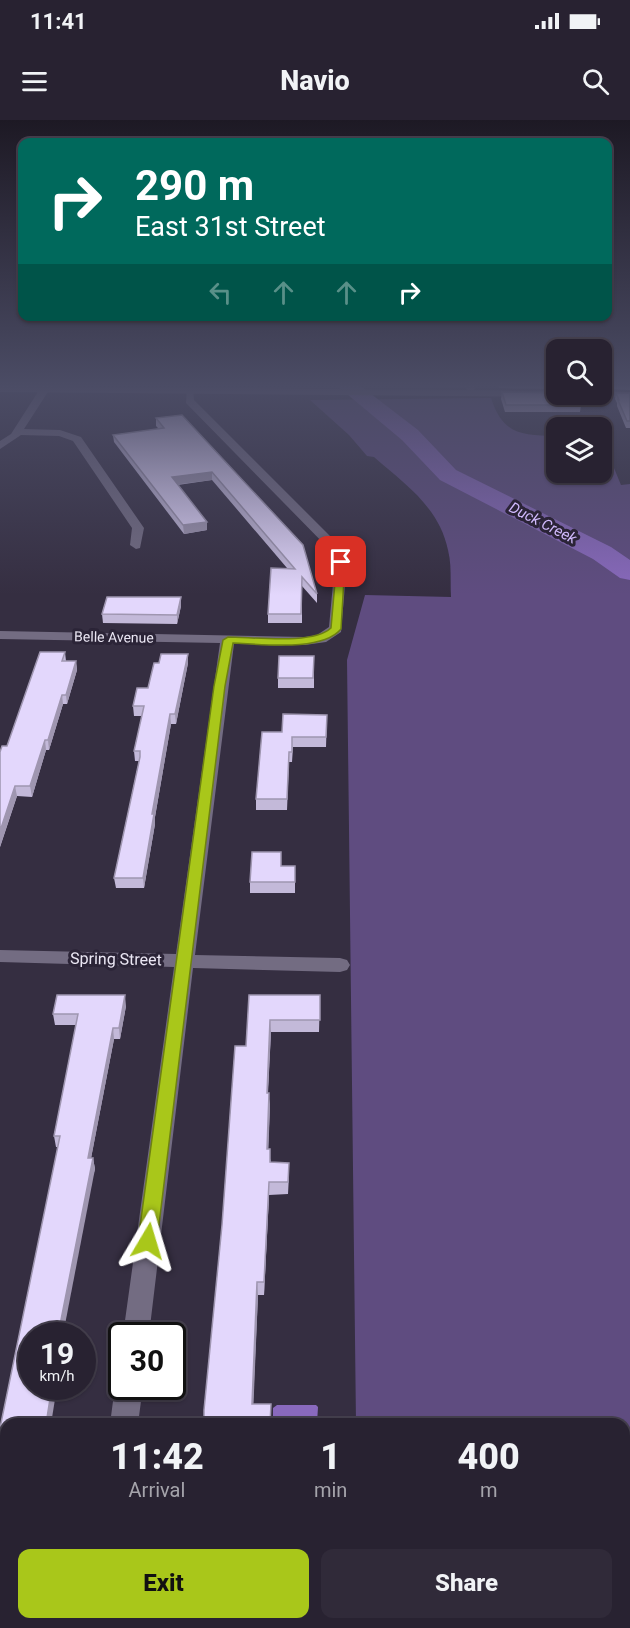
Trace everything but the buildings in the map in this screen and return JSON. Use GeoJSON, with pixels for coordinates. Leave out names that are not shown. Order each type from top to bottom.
{"type":"FeatureCollection","features":[{"type":"Feature","properties":{"kind":"street"},"geometry":{"type":"LineString","coordinates":[[88,454],[138,528],[136,545]]}},
{"type":"Feature","properties":{"kind":"street","name":"Belle Avenue"},"geometry":{"type":"LineString","coordinates":[[4,635],[305,641],[329,635],[336,629],[341,562],[334,545],[243,454]]}},
{"type":"Feature","properties":{"kind":"street"},"geometry":{"type":"LineString","coordinates":[[0,652],[4,635]]}},
{"type":"Feature","properties":{"kind":"street"},"geometry":{"type":"LineString","coordinates":[[137,1322],[220,686],[228,640]]}},
{"type":"Feature","properties":{"kind":"street","name":"Spring Street"},"geometry":{"type":"LineString","coordinates":[[0,956],[339,964]]}},
{"type":"Feature","properties":{"kind":"street"},"geometry":{"type":"LineString","coordinates":[[125,1418],[127,1400]]}},
{"type":"Feature","properties":{"kind":"shaded area"},"geometry":{"type":"Polygon","coordinates":[[[366,454],[546,454],[546,483],[612,483],[612,463],[621,485],[630,484],[630,1418],[356,1418],[347,660],[365,595],[451,597],[449,556],[444,535],[437,521],[419,498],[374,457],[366,454]]]}},
{"type":"Feature","properties":{"kind":"shaded area"},"geometry":{"type":"Polygon","coordinates":[[[277,1405],[316,1405],[317,1418],[273,1418],[273,1408],[277,1405]]]}},
{"type":"Feature","properties":{"kind":"waterway","name":"Duck Creek"},"geometry":{"type":"LineString","coordinates":[[428,454],[448,475],[602,553],[630,572]]}},
{"type":"Feature","properties":{"kind":"route"},"geometry":{"type":"LineString","coordinates":[[148,1241],[220,686],[228,640],[305,641],[321,639],[329,635],[336,629],[341,562]]}}]}
